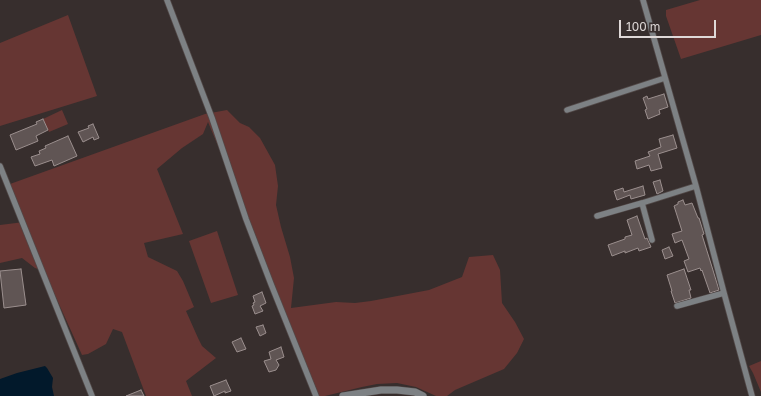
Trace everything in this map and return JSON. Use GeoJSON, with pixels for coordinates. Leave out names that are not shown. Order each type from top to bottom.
{"type":"FeatureCollection","features":[{"type":"Feature","properties":{"kind":"street"},"geometry":{"type":"LineString","coordinates":[[167,0],[212,118],[246,219],[270,284],[316,396]]}},
{"type":"Feature","properties":{"kind":"street"},"geometry":{"type":"LineString","coordinates":[[643,0],[696,186],[752,396]]}},
{"type":"Feature","properties":{"kind":"street"},"geometry":{"type":"LineString","coordinates":[[567,110],[665,78]]}},
{"type":"Feature","properties":{"kind":"street"},"geometry":{"type":"LineString","coordinates":[[0,166],[92,396]]}},
{"type":"Feature","properties":{"kind":"street"},"geometry":{"type":"LineString","coordinates":[[597,216],[696,186]]}},
{"type":"Feature","properties":{"kind":"street"},"geometry":{"type":"LineString","coordinates":[[642,203],[652,240]]}},
{"type":"Feature","properties":{"kind":"street"},"geometry":{"type":"LineString","coordinates":[[677,306],[724,293]]}},
{"type":"Feature","properties":{"kind":"street"},"geometry":{"type":"LineString","coordinates":[[343,396],[381,390],[415,392],[423,396]]}},
{"type":"Feature","properties":{"kind":"shaded area"},"geometry":{"type":"Polygon","coordinates":[[[700,0],[761,0],[761,35],[681,59],[666,16],[666,10],[700,0]]]}},
{"type":"Feature","properties":{"kind":"shaded area"},"geometry":{"type":"Polygon","coordinates":[[[68,15],[97,96],[0,126],[0,43],[68,15]]]}},
{"type":"Feature","properties":{"kind":"shaded area"},"geometry":{"type":"Polygon","coordinates":[[[62,110],[68,124],[49,132],[43,119],[62,110]]]}},
{"type":"Feature","properties":{"kind":"shaded area"},"geometry":{"type":"Polygon","coordinates":[[[227,110],[240,123],[249,127],[260,138],[275,165],[278,186],[276,205],[294,278],[291,308],[336,302],[355,303],[371,301],[429,290],[462,277],[469,257],[493,255],[500,270],[502,303],[524,339],[517,353],[504,369],[455,390],[447,396],[436,396],[416,387],[397,383],[377,384],[325,396],[315,396],[249,220],[208,122],[203,134],[182,148],[157,169],[183,234],[144,243],[148,257],[177,271],[194,307],[186,311],[198,338],[202,346],[216,358],[186,381],[192,396],[146,396],[122,332],[113,329],[106,344],[88,354],[82,355],[44,271],[35,268],[22,258],[0,263],[0,225],[24,222],[10,184],[205,114],[227,110]]]}},
{"type":"Feature","properties":{"kind":"shaded area"},"geometry":{"type":"Polygon","coordinates":[[[217,231],[238,295],[211,303],[189,241],[217,231]]]}},
{"type":"Feature","properties":{"kind":"shaded area"},"geometry":{"type":"Polygon","coordinates":[[[761,361],[761,392],[749,366],[761,361]]]}},
{"type":"Feature","properties":{"kind":"water"},"geometry":{"type":"Polygon","coordinates":[[[45,366],[53,378],[52,387],[54,396],[0,396],[0,379],[45,366]]]}},
{"type":"Feature","properties":{"kind":"building"},"geometry":{"type":"Polygon","coordinates":[[[664,94],[668,107],[659,110],[660,114],[648,119],[645,110],[647,109],[643,98],[647,96],[648,99],[664,94]]]}},
{"type":"Feature","properties":{"kind":"building"},"geometry":{"type":"Polygon","coordinates":[[[43,119],[48,130],[36,136],[38,141],[16,150],[10,135],[37,124],[36,122],[43,119]]]}},
{"type":"Feature","properties":{"kind":"building"},"geometry":{"type":"Polygon","coordinates":[[[93,124],[99,138],[94,140],[93,137],[83,142],[78,132],[89,128],[88,126],[93,124]]]}},
{"type":"Feature","properties":{"kind":"building"},"geometry":{"type":"Polygon","coordinates":[[[673,135],[677,148],[658,154],[662,168],[651,171],[649,165],[637,169],[635,161],[650,156],[648,152],[661,147],[659,139],[673,135]]]}},
{"type":"Feature","properties":{"kind":"building"},"geometry":{"type":"Polygon","coordinates":[[[68,136],[77,156],[54,166],[52,160],[35,166],[31,157],[40,154],[39,151],[46,148],[45,146],[68,136]]]}},
{"type":"Feature","properties":{"kind":"building"},"geometry":{"type":"Polygon","coordinates":[[[660,180],[663,191],[657,194],[653,182],[660,180]]]}},
{"type":"Feature","properties":{"kind":"building"},"geometry":{"type":"Polygon","coordinates":[[[643,186],[645,195],[631,199],[630,195],[617,200],[614,191],[623,188],[624,192],[643,186]]]}},
{"type":"Feature","properties":{"kind":"building"},"geometry":{"type":"Polygon","coordinates":[[[683,200],[685,205],[692,203],[699,218],[704,234],[702,235],[719,290],[710,293],[700,268],[688,272],[684,261],[689,259],[682,240],[675,243],[672,234],[682,231],[674,206],[683,200]]]}},
{"type":"Feature","properties":{"kind":"building"},"geometry":{"type":"Polygon","coordinates":[[[637,216],[645,239],[647,238],[651,247],[639,251],[638,248],[625,253],[625,251],[612,256],[608,245],[632,235],[627,220],[637,216]]]}},
{"type":"Feature","properties":{"kind":"building"},"geometry":{"type":"Polygon","coordinates":[[[669,247],[673,256],[665,259],[662,250],[669,247]]]}},
{"type":"Feature","properties":{"kind":"building"},"geometry":{"type":"Polygon","coordinates":[[[21,269],[26,305],[4,308],[0,271],[21,269]]]}},
{"type":"Feature","properties":{"kind":"building"},"geometry":{"type":"Polygon","coordinates":[[[684,269],[691,290],[689,290],[691,298],[675,303],[667,275],[684,269]]]}},
{"type":"Feature","properties":{"kind":"building"},"geometry":{"type":"Polygon","coordinates":[[[262,292],[266,303],[260,306],[263,311],[255,314],[252,306],[255,302],[253,296],[262,292]]]}},
{"type":"Feature","properties":{"kind":"building"},"geometry":{"type":"Polygon","coordinates":[[[263,325],[266,333],[260,336],[256,327],[263,325]]]}},
{"type":"Feature","properties":{"kind":"building"},"geometry":{"type":"Polygon","coordinates":[[[241,338],[246,349],[237,352],[232,342],[241,338]]]}},
{"type":"Feature","properties":{"kind":"building"},"geometry":{"type":"Polygon","coordinates":[[[281,347],[284,357],[276,360],[279,365],[276,370],[269,372],[264,361],[271,359],[269,352],[281,347]]]}},
{"type":"Feature","properties":{"kind":"building"},"geometry":{"type":"Polygon","coordinates":[[[226,380],[231,391],[225,393],[225,391],[214,396],[210,386],[226,380]]]}},
{"type":"Feature","properties":{"kind":"building"},"geometry":{"type":"Polygon","coordinates":[[[141,390],[144,396],[126,396],[141,390]]]}}]}
